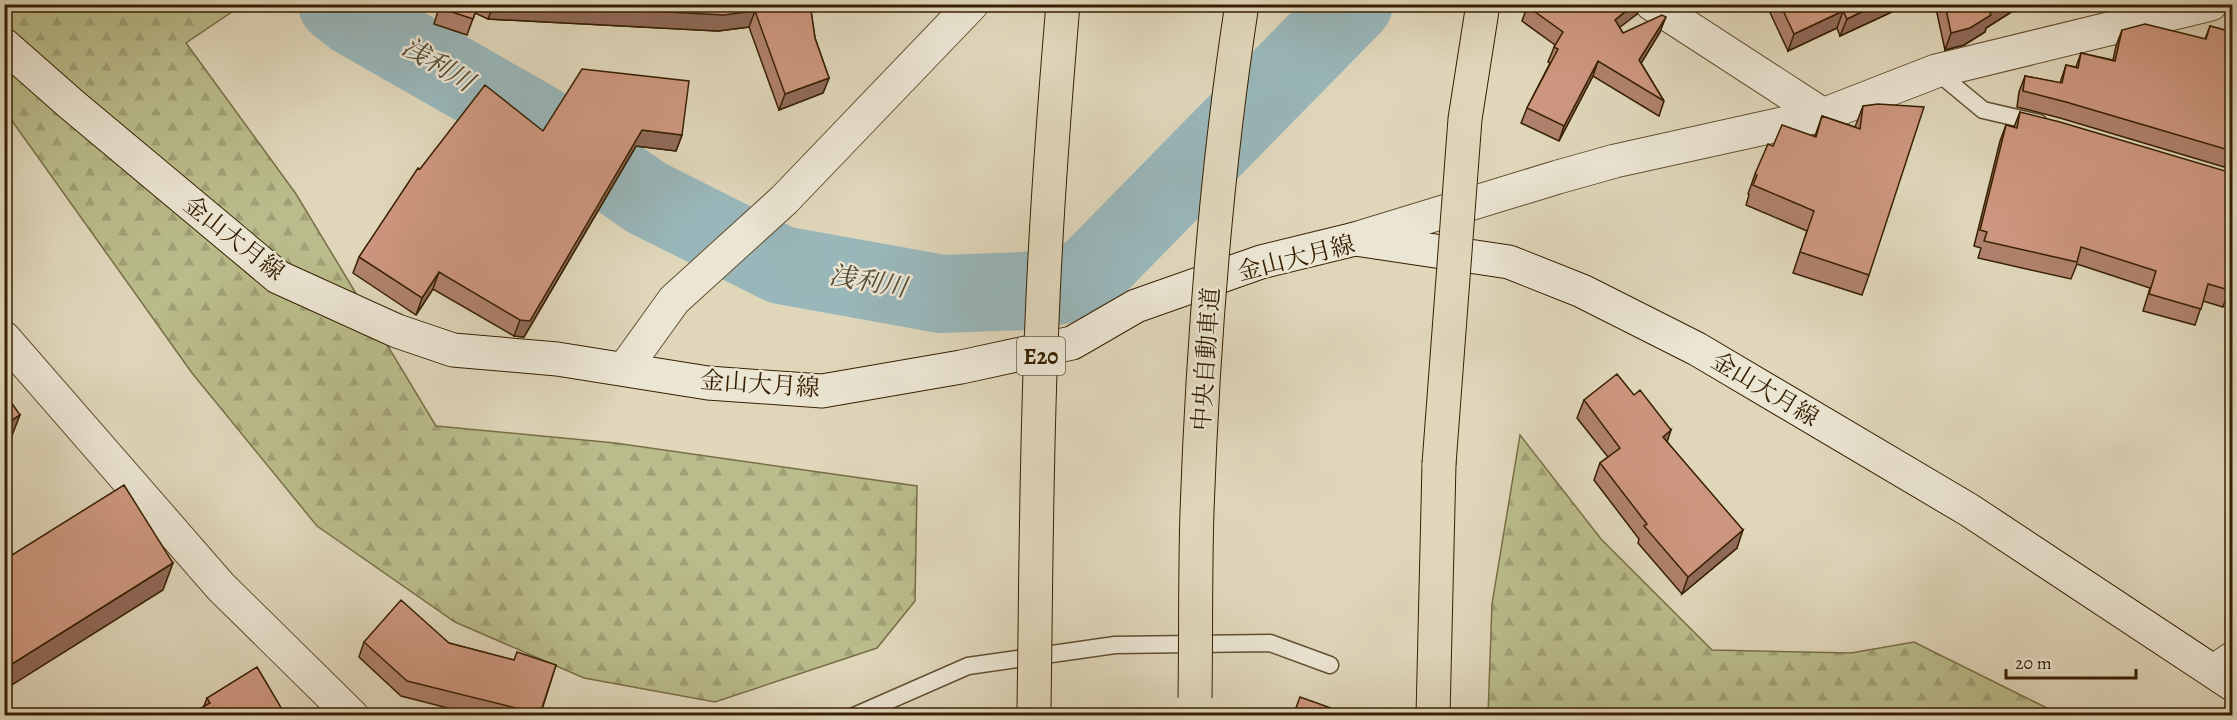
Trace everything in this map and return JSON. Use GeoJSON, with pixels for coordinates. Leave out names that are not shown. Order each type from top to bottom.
{"type":"FeatureCollection","features":[{"type":"Feature","properties":{"kind":"highway","name":"E20"},"geometry":{"type":"LineString","coordinates":[[1034,712],[1036,506],[1042,322],[1054,110],[1063,4]]}},
{"type":"Feature","properties":{"kind":"highway","name":"中央自動車道"},"geometry":{"type":"LineString","coordinates":[[1196,707],[1197,513],[1207,322],[1230,83],[1242,4]]}},
{"type":"Feature","properties":{"kind":"highway"},"geometry":{"type":"LineString","coordinates":[[1433,716],[1439,464],[1465,119],[1483,4]]}},
{"type":"Feature","properties":{"kind":"main road"},"geometry":{"type":"LineString","coordinates":[[625,368],[674,300],[784,200],[972,4]]}},
{"type":"Feature","properties":{"kind":"main road"},"geometry":{"type":"LineString","coordinates":[[1652,4],[1684,14],[1823,115]]}},
{"type":"Feature","properties":{"kind":"main road"},"geometry":{"type":"LineString","coordinates":[[1355,239],[1615,161],[1823,115],[1936,72],[2211,4]]}},
{"type":"Feature","properties":{"kind":"main road","name":"金山大月線"},"geometry":{"type":"LineString","coordinates":[[4,45],[278,277],[397,331],[453,350],[557,359],[708,383],[822,392],[961,368],[1072,343],[1136,306],[1261,262],[1355,239],[1509,262],[1582,291],[1698,349],[1970,510],[2226,671]]}},
{"type":"Feature","properties":{"kind":"main road"},"geometry":{"type":"LineString","coordinates":[[4,338],[221,587],[352,716]]}},
{"type":"Feature","properties":{"kind":"lane"},"geometry":{"type":"LineString","coordinates":[[1936,72],[1983,110],[2057,128]]}},
{"type":"Feature","properties":{"kind":"lane"},"geometry":{"type":"LineString","coordinates":[[854,716],[968,666],[1115,645],[1270,643],[1330,665]]}},
{"type":"Feature","properties":{"kind":"green space"},"geometry":{"type":"Polygon","coordinates":[[[5,5],[242,5],[186,43],[296,194],[436,426],[615,443],[917,486],[915,601],[877,648],[715,702],[584,678],[455,622],[317,526],[192,373],[5,111],[5,5]]]}},
{"type":"Feature","properties":{"kind":"green space"},"geometry":{"type":"Polygon","coordinates":[[[1520,435],[1601,539],[1712,650],[1851,653],[1914,642],[2061,715],[1488,715],[1492,604],[1520,435]]]}},
{"type":"Feature","properties":{"kind":"building"},"geometry":{"type":"Polygon","coordinates":[[[441,4],[478,4],[473,19],[440,8],[441,4]]]}},
{"type":"Feature","properties":{"kind":"building"},"geometry":{"type":"Polygon","coordinates":[[[514,4],[810,4],[815,38],[829,78],[785,94],[755,11],[724,15],[514,4]]]}},
{"type":"Feature","properties":{"kind":"building"},"geometry":{"type":"Polygon","coordinates":[[[1528,4],[1635,4],[1615,20],[1623,33],[1662,15],[1666,17],[1639,60],[1664,101],[1598,61],[1564,126],[1527,108],[1558,49],[1554,47],[1563,32],[1527,6],[1528,4]]]}},
{"type":"Feature","properties":{"kind":"building"},"geometry":{"type":"Polygon","coordinates":[[[1780,4],[1878,4],[1847,19],[1843,11],[1794,34],[1780,4]]]}},
{"type":"Feature","properties":{"kind":"building"},"geometry":{"type":"Polygon","coordinates":[[[1945,4],[2003,4],[1990,13],[1991,15],[1970,28],[1951,33],[1945,4]]]}},
{"type":"Feature","properties":{"kind":"building"},"geometry":{"type":"Polygon","coordinates":[[[2145,24],[2206,39],[2210,26],[2232,32],[2232,151],[2023,91],[2025,76],[2062,83],[2066,65],[2078,68],[2081,53],[2115,61],[2122,30],[2145,24]]]}},
{"type":"Feature","properties":{"kind":"building"},"geometry":{"type":"Polygon","coordinates":[[[582,69],[689,81],[682,135],[642,130],[530,321],[520,320],[439,272],[422,298],[359,257],[418,168],[420,169],[485,85],[543,131],[582,69]]]}},
{"type":"Feature","properties":{"kind":"building"},"geometry":{"type":"Polygon","coordinates":[[[1878,104],[1924,107],[1869,275],[1800,252],[1814,211],[1753,185],[1757,175],[1755,174],[1768,144],[1773,146],[1782,125],[1816,137],[1822,116],[1860,129],[1863,106],[1878,104]]]}},
{"type":"Feature","properties":{"kind":"building"},"geometry":{"type":"Polygon","coordinates":[[[2020,112],[2232,173],[2232,279],[2229,290],[2208,284],[2201,309],[2149,294],[2156,271],[2081,247],[2077,262],[1984,241],[1987,232],[1980,230],[2006,125],[2017,128],[2020,112]]]}},
{"type":"Feature","properties":{"kind":"building"},"geometry":{"type":"Polygon","coordinates":[[[1617,374],[1634,395],[1640,390],[1671,430],[1663,437],[1743,530],[1688,577],[1644,526],[1647,524],[1600,463],[1620,448],[1584,400],[1617,374]]]}},
{"type":"Feature","properties":{"kind":"building"},"geometry":{"type":"Polygon","coordinates":[[[4,392],[20,415],[4,425],[4,392]]]}},
{"type":"Feature","properties":{"kind":"building"},"geometry":{"type":"Polygon","coordinates":[[[124,485],[173,563],[4,669],[4,560],[124,485]]]}},
{"type":"Feature","properties":{"kind":"building"},"geometry":{"type":"Polygon","coordinates":[[[401,600],[449,643],[514,660],[517,652],[556,665],[540,714],[407,681],[364,642],[401,600]]]}},
{"type":"Feature","properties":{"kind":"building"},"geometry":{"type":"Polygon","coordinates":[[[257,667],[286,716],[187,716],[210,703],[207,698],[257,667]]]}},
{"type":"Feature","properties":{"kind":"building"},"geometry":{"type":"Polygon","coordinates":[[[1300,697],[1353,716],[1293,716],[1300,697]]]}},
{"type":"Feature","properties":{"kind":"waterway","name":"浅利川"},"geometry":{"type":"LineString","coordinates":[[337,4],[355,18],[539,123],[647,198],[781,265],[942,294],[1026,291],[1073,283],[1091,272],[1354,4]]}}]}
